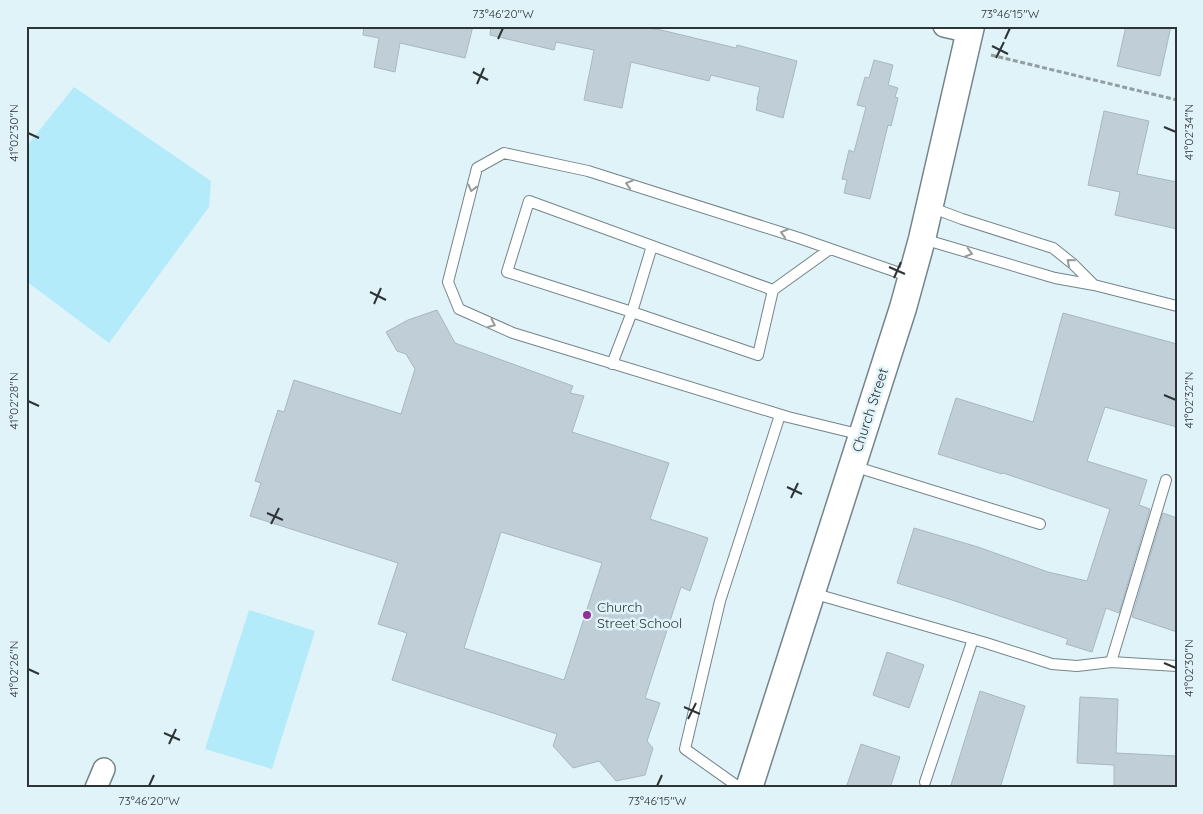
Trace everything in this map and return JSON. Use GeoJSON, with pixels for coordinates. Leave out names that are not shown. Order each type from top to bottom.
{"type":"FeatureCollection","features":[{"type":"Feature","properties":{"kind":"street"},"geometry":{"type":"LineString","coordinates":[[944,26],[969,36]]}},
{"type":"Feature","properties":{"kind":"street","name":"Church Street"},"geometry":{"type":"LineString","coordinates":[[749,788],[912,278],[969,36]]}},
{"type":"Feature","properties":{"kind":"lane"},"geometry":{"type":"LineString","coordinates":[[862,435],[780,415],[612,364],[513,333],[459,309],[448,282],[477,168],[504,153],[588,171],[799,238],[912,278]]}},
{"type":"Feature","properties":{"kind":"lane"},"geometry":{"type":"LineString","coordinates":[[773,290],[529,201],[507,272],[758,354],[773,290],[830,249]]}},
{"type":"Feature","properties":{"kind":"lane"},"geometry":{"type":"LineString","coordinates":[[930,207],[1054,248],[1094,285]]}},
{"type":"Feature","properties":{"kind":"lane"},"geometry":{"type":"LineString","coordinates":[[922,239],[1055,278],[1094,285],[1177,306]]}},
{"type":"Feature","properties":{"kind":"lane"},"geometry":{"type":"LineString","coordinates":[[612,364],[632,312],[652,246]]}},
{"type":"Feature","properties":{"kind":"lane"},"geometry":{"type":"LineString","coordinates":[[740,788],[685,750],[720,601],[780,415]]}},
{"type":"Feature","properties":{"kind":"lane"},"geometry":{"type":"LineString","coordinates":[[852,465],[1040,524]]}},
{"type":"Feature","properties":{"kind":"lane"},"geometry":{"type":"LineString","coordinates":[[1111,662],[1166,480]]}},
{"type":"Feature","properties":{"kind":"lane"},"geometry":{"type":"LineString","coordinates":[[812,592],[1052,664],[1077,666],[1111,662],[1177,666]]}},
{"type":"Feature","properties":{"kind":"lane"},"geometry":{"type":"LineString","coordinates":[[925,782],[973,639]]}},
{"type":"Feature","properties":{"kind":"path"},"geometry":{"type":"LineString","coordinates":[[969,36],[1177,100]]}},
{"type":"Feature","properties":{"kind":"shaded area"},"geometry":{"type":"Polygon","coordinates":[[[74,87],[211,181],[209,207],[109,343],[26,281],[26,147],[74,87]]]}},
{"type":"Feature","properties":{"kind":"shaded area"},"geometry":{"type":"Polygon","coordinates":[[[249,610],[315,631],[272,769],[205,749],[249,610]]]}},
{"type":"Feature","properties":{"kind":"building"},"geometry":{"type":"Polygon","coordinates":[[[364,26],[473,26],[465,58],[400,43],[395,72],[374,67],[379,38],[363,35],[364,26]]]}},
{"type":"Feature","properties":{"kind":"building"},"geometry":{"type":"Polygon","coordinates":[[[491,26],[629,26],[661,30],[736,48],[737,45],[797,61],[783,118],[756,110],[760,87],[711,75],[709,81],[631,62],[622,108],[584,100],[594,50],[556,42],[554,50],[490,35],[491,26]]]}},
{"type":"Feature","properties":{"kind":"building"},"geometry":{"type":"Polygon","coordinates":[[[1126,26],[1171,26],[1160,76],[1117,66],[1126,26]]]}},
{"type":"Feature","properties":{"kind":"building"},"geometry":{"type":"Polygon","coordinates":[[[874,60],[893,65],[888,85],[898,88],[895,97],[898,98],[891,126],[888,125],[870,199],[844,193],[847,180],[842,179],[849,150],[854,152],[866,107],[857,105],[865,77],[869,78],[874,60]]]}},
{"type":"Feature","properties":{"kind":"building"},"geometry":{"type":"Polygon","coordinates":[[[1104,111],[1149,121],[1137,174],[1177,182],[1177,229],[1115,215],[1120,192],[1088,185],[1104,111]]]}},
{"type":"Feature","properties":{"kind":"building"},"geometry":{"type":"Polygon","coordinates":[[[437,310],[455,343],[573,386],[570,393],[584,396],[572,432],[669,463],[650,519],[708,538],[690,591],[681,587],[645,698],[660,703],[647,741],[653,748],[645,775],[616,781],[599,761],[573,768],[553,746],[557,734],[392,680],[407,633],[378,624],[398,563],[250,516],[261,483],[255,481],[278,410],[284,412],[294,380],[401,414],[415,369],[406,354],[397,351],[386,332],[408,320],[437,310]],[[501,532],[464,648],[564,680],[602,563],[501,532]]]}},
{"type":"Feature","properties":{"kind":"building"},"geometry":{"type":"Polygon","coordinates":[[[1063,313],[1177,344],[1177,427],[1105,407],[1087,461],[1147,480],[1139,505],[1150,509],[1119,613],[1106,608],[1092,652],[1066,644],[1068,639],[897,583],[914,528],[978,547],[1048,572],[1087,581],[1110,509],[1003,473],[938,454],[956,398],[1033,422],[1063,313]]]}},
{"type":"Feature","properties":{"kind":"building"},"geometry":{"type":"Polygon","coordinates":[[[1163,513],[1177,518],[1177,632],[1132,617],[1163,513]]]}},
{"type":"Feature","properties":{"kind":"building"},"geometry":{"type":"Polygon","coordinates":[[[887,652],[924,665],[909,708],[873,695],[887,652]]]}},
{"type":"Feature","properties":{"kind":"building"},"geometry":{"type":"Polygon","coordinates":[[[980,691],[1025,706],[1000,788],[950,788],[980,691]]]}},
{"type":"Feature","properties":{"kind":"building"},"geometry":{"type":"Polygon","coordinates":[[[1080,697],[1118,699],[1116,753],[1177,756],[1177,788],[1114,788],[1114,765],[1077,763],[1080,697]]]}},
{"type":"Feature","properties":{"kind":"building"},"geometry":{"type":"Polygon","coordinates":[[[861,744],[900,757],[890,788],[846,788],[861,744]]]}},
{"type":"Feature","properties":{"kind":"place","name":"Church Street School"},"geometry":{"type":"Point","coordinates":[587,615]}}]}
